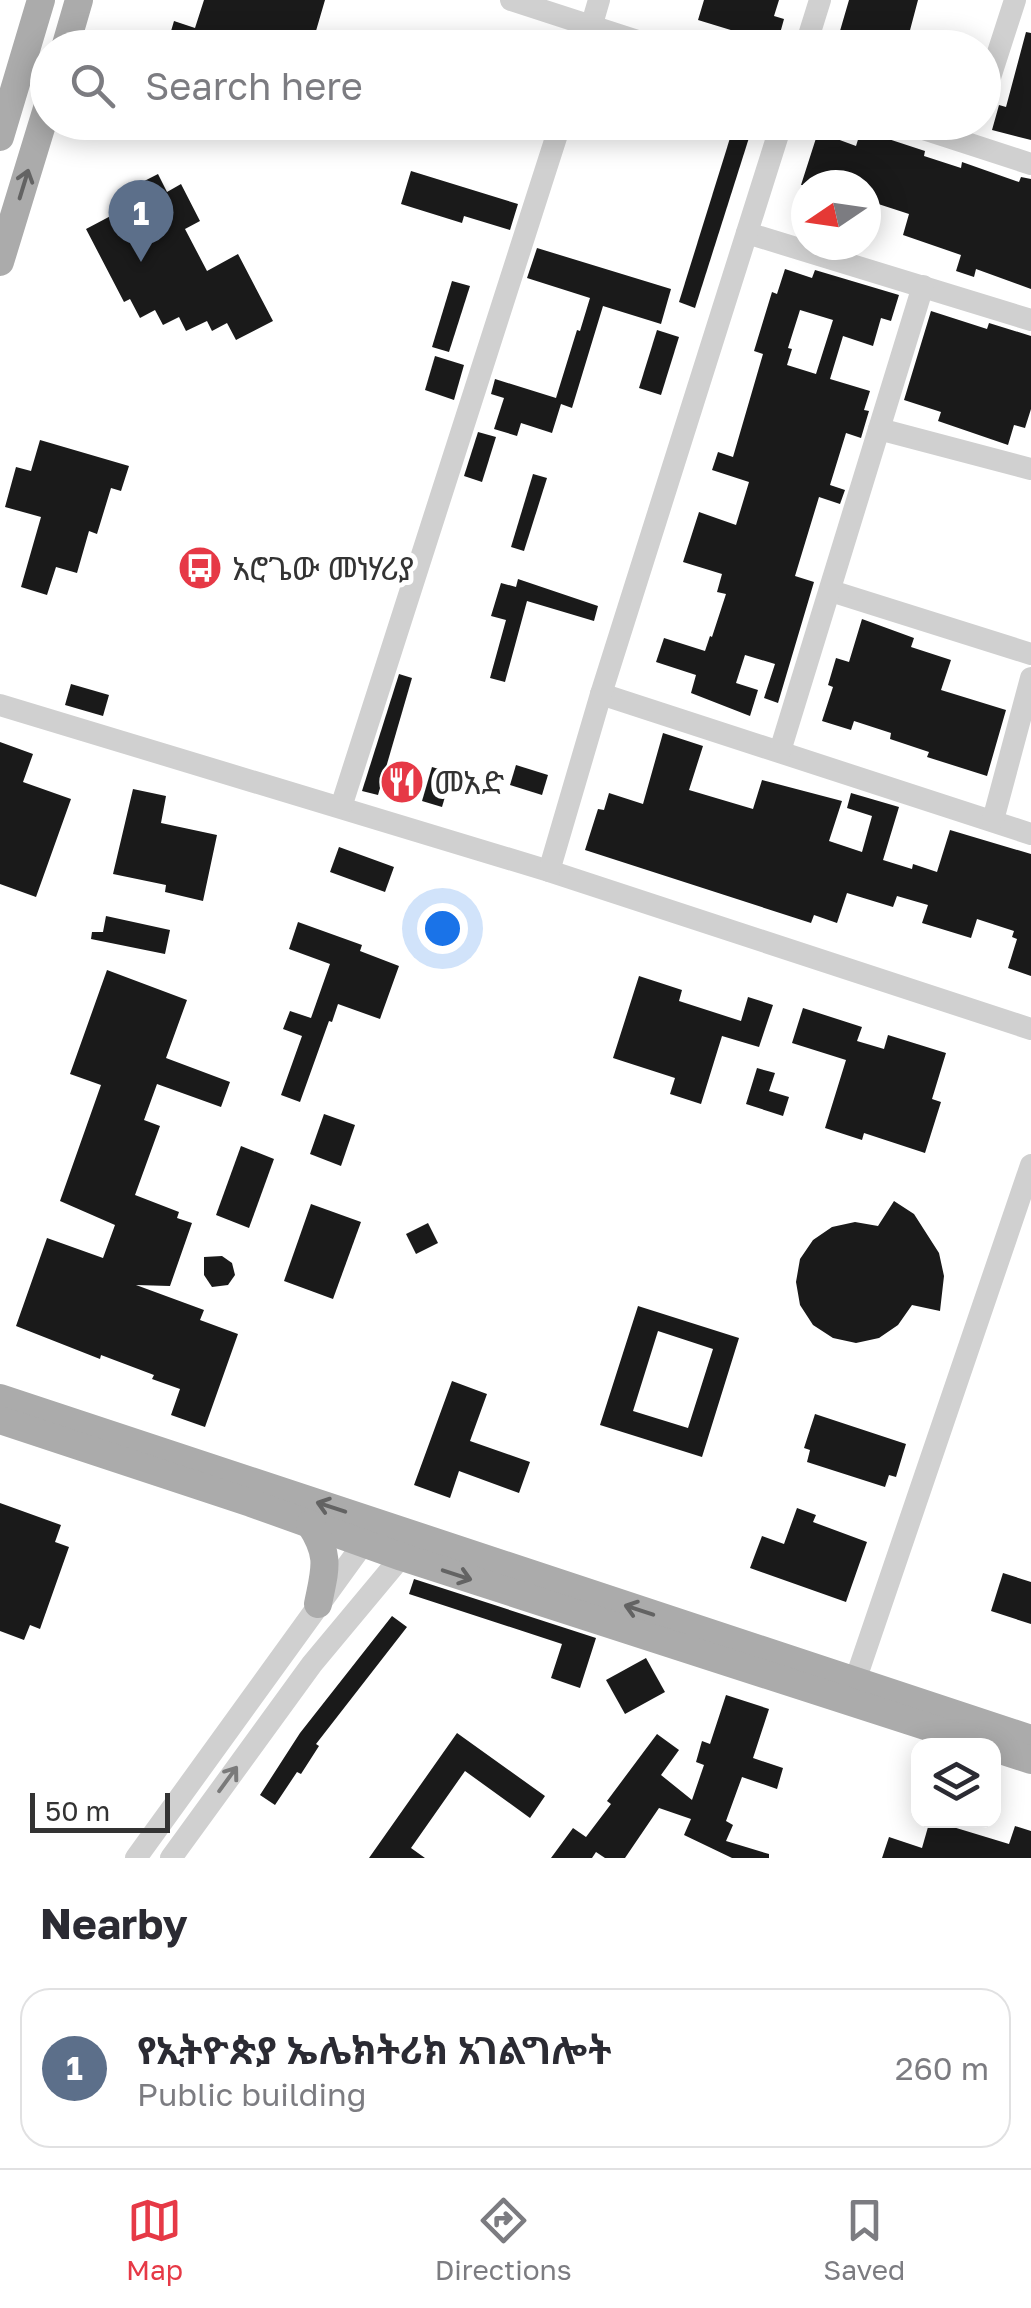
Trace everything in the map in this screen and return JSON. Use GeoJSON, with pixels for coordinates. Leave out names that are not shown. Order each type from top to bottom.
{"type":"FeatureCollection","features":[{"type":"Feature","properties":{"kind":"main road"},"geometry":{"type":"LineString","coordinates":[[32,30],[41,0]]}},
{"type":"Feature","properties":{"kind":"main road"},"geometry":{"type":"LineString","coordinates":[[71,30],[80,0]]}},
{"type":"Feature","properties":{"kind":"main road"},"geometry":{"type":"LineString","coordinates":[[0,135],[30,36]]}},
{"type":"Feature","properties":{"kind":"main road"},"geometry":{"type":"LineString","coordinates":[[0,262],[38,140]]}},
{"type":"Feature","properties":{"kind":"main road"},"geometry":{"type":"LineString","coordinates":[[0,1398],[370,1533],[964,1738]]}},
{"type":"Feature","properties":{"kind":"main road"},"geometry":{"type":"LineString","coordinates":[[0,1420],[310,1524],[370,1533]]}},
{"type":"Feature","properties":{"kind":"main road"},"geometry":{"type":"LineString","coordinates":[[310,1524],[322,1541],[327,1560],[318,1604]]}},
{"type":"Feature","properties":{"kind":"main road"},"geometry":{"type":"LineString","coordinates":[[410,1546],[855,1681],[1031,1739]]}},
{"type":"Feature","properties":{"kind":"main road"},"geometry":{"type":"LineString","coordinates":[[1001,1750],[1031,1760]]}},
{"type":"Feature","properties":{"kind":"street"},"geometry":{"type":"LineString","coordinates":[[510,0],[574,30]]}},
{"type":"Feature","properties":{"kind":"street"},"geometry":{"type":"LineString","coordinates":[[591,30],[598,0]]}},
{"type":"Feature","properties":{"kind":"street"},"geometry":{"type":"LineString","coordinates":[[811,30],[820,0]]}},
{"type":"Feature","properties":{"kind":"street"},"geometry":{"type":"LineString","coordinates":[[1001,43],[1015,0]]}},
{"type":"Feature","properties":{"kind":"street"},"geometry":{"type":"LineString","coordinates":[[0,135],[36,145]]}},
{"type":"Feature","properties":{"kind":"street"},"geometry":{"type":"LineString","coordinates":[[341,807],[555,140]]}},
{"type":"Feature","properties":{"kind":"street"},"geometry":{"type":"LineString","coordinates":[[549,871],[776,140]]}},
{"type":"Feature","properties":{"kind":"street"},"geometry":{"type":"LineString","coordinates":[[985,140],[1031,164]]}},
{"type":"Feature","properties":{"kind":"street"},"geometry":{"type":"LineString","coordinates":[[747,233],[1031,320]]}},
{"type":"Feature","properties":{"kind":"street"},"geometry":{"type":"LineString","coordinates":[[780,751],[923,286]]}},
{"type":"Feature","properties":{"kind":"street"},"geometry":{"type":"LineString","coordinates":[[879,428],[1031,469]]}},
{"type":"Feature","properties":{"kind":"street"},"geometry":{"type":"LineString","coordinates":[[830,591],[1031,654]]}},
{"type":"Feature","properties":{"kind":"street"},"geometry":{"type":"LineString","coordinates":[[993,820],[1031,678]]}},
{"type":"Feature","properties":{"kind":"street"},"geometry":{"type":"LineString","coordinates":[[601,694],[1031,834]]}},
{"type":"Feature","properties":{"kind":"street"},"geometry":{"type":"LineString","coordinates":[[0,705],[549,871],[1031,1029]]}},
{"type":"Feature","properties":{"kind":"street"},"geometry":{"type":"LineString","coordinates":[[855,1681],[1031,1165]]}},
{"type":"Feature","properties":{"kind":"street"},"geometry":{"type":"LineString","coordinates":[[136,1858],[370,1533]]}},
{"type":"Feature","properties":{"kind":"street"},"geometry":{"type":"LineString","coordinates":[[171,1858],[342,1625],[410,1546]]}},
{"type":"Feature","properties":{"kind":"building"},"geometry":{"type":"Polygon","coordinates":[[[204,0],[325,0],[316,30],[171,30],[174,21],[195,28],[204,0]]]}},
{"type":"Feature","properties":{"kind":"building"},"geometry":{"type":"Polygon","coordinates":[[[704,0],[779,0],[774,16],[784,19],[781,30],[731,30],[698,20],[704,0]]]}},
{"type":"Feature","properties":{"kind":"building"},"geometry":{"type":"Polygon","coordinates":[[[849,0],[918,0],[910,30],[840,30],[849,0]]]}},
{"type":"Feature","properties":{"kind":"building"},"geometry":{"type":"Polygon","coordinates":[[[1026,32],[1031,33],[1031,140],[1001,132],[1001,106],[1006,107],[1026,32]]]}},
{"type":"Feature","properties":{"kind":"building"},"geometry":{"type":"Polygon","coordinates":[[[729,140],[748,140],[695,308],[679,302],[729,140]]]}},
{"type":"Feature","properties":{"kind":"building"},"geometry":{"type":"Polygon","coordinates":[[[815,140],[840,140],[856,146],[858,140],[891,140],[961,168],[962,162],[1019,182],[1021,177],[1031,179],[1031,289],[976,269],[974,277],[956,271],[961,255],[903,235],[909,214],[881,205],[881,170],[806,170],[815,140]]]}},
{"type":"Feature","properties":{"kind":"building"},"geometry":{"type":"Polygon","coordinates":[[[411,171],[518,204],[510,230],[464,216],[462,223],[401,204],[411,171]]]}},
{"type":"Feature","properties":{"kind":"building"},"geometry":{"type":"Polygon","coordinates":[[[158,174],[167,192],[181,184],[200,221],[185,229],[207,271],[238,254],[273,321],[236,340],[227,323],[212,331],[207,321],[186,331],[179,317],[163,325],[155,310],[140,318],[130,299],[124,302],[86,229],[122,210],[115,196],[158,174]]]}},
{"type":"Feature","properties":{"kind":"building"},"geometry":{"type":"Polygon","coordinates":[[[537,248],[671,289],[661,324],[603,306],[572,408],[561,404],[552,433],[521,423],[517,436],[494,429],[504,398],[491,394],[495,379],[556,398],[590,298],[527,278],[537,248]]]}},
{"type":"Feature","properties":{"kind":"building"},"geometry":{"type":"Polygon","coordinates":[[[785,269],[812,278],[815,270],[899,295],[891,321],[881,318],[873,346],[843,336],[830,379],[870,391],[864,410],[869,411],[861,438],[846,433],[830,485],[845,490],[840,504],[819,497],[795,576],[814,582],[778,703],[764,698],[775,664],[745,655],[736,683],[758,690],[750,716],[691,693],[696,675],[656,662],[664,638],[705,651],[712,637],[726,594],[717,592],[722,574],[683,562],[699,512],[736,525],[749,482],[712,470],[718,452],[733,457],[763,354],[754,351],[772,292],[777,294],[785,269]],[[800,310],[787,365],[816,374],[833,320],[800,310]]]}},
{"type":"Feature","properties":{"kind":"building"},"geometry":{"type":"Polygon","coordinates":[[[452,281],[470,286],[449,352],[432,347],[452,281]]]}},
{"type":"Feature","properties":{"kind":"building"},"geometry":{"type":"Polygon","coordinates":[[[931,311],[987,329],[989,323],[1031,336],[1031,409],[1025,428],[1014,425],[1008,445],[938,421],[941,412],[904,400],[931,311]]]}},
{"type":"Feature","properties":{"kind":"building"},"geometry":{"type":"Polygon","coordinates":[[[657,330],[679,337],[661,395],[639,388],[657,330]]]}},
{"type":"Feature","properties":{"kind":"building"},"geometry":{"type":"Polygon","coordinates":[[[435,356],[464,365],[454,400],[425,390],[435,356]]]}},
{"type":"Feature","properties":{"kind":"building"},"geometry":{"type":"Polygon","coordinates":[[[478,432],[496,437],[482,482],[464,476],[478,432]]]}},
{"type":"Feature","properties":{"kind":"building"},"geometry":{"type":"Polygon","coordinates":[[[40,440],[129,466],[121,491],[111,488],[97,534],[89,531],[77,573],[56,567],[47,595],[21,587],[41,517],[5,507],[16,467],[31,471],[40,440]]]}},
{"type":"Feature","properties":{"kind":"building"},"geometry":{"type":"Polygon","coordinates":[[[533,474],[547,478],[524,551],[511,547],[533,474]]]}},
{"type":"Feature","properties":{"kind":"building"},"geometry":{"type":"Polygon","coordinates":[[[518,579],[598,606],[594,621],[527,601],[505,682],[490,678],[506,620],[491,616],[501,583],[516,587],[518,579]]]}},
{"type":"Feature","properties":{"kind":"building"},"geometry":{"type":"Polygon","coordinates":[[[862,619],[914,638],[911,647],[951,660],[941,690],[1006,710],[987,776],[927,757],[929,752],[890,739],[891,733],[854,721],[851,730],[822,721],[833,687],[828,685],[836,658],[849,662],[862,619]]]}},
{"type":"Feature","properties":{"kind":"building"},"geometry":{"type":"Polygon","coordinates":[[[399,674],[412,678],[378,795],[362,791],[399,674]]]}},
{"type":"Feature","properties":{"kind":"building"},"geometry":{"type":"Polygon","coordinates":[[[71,684],[109,695],[103,716],[65,705],[71,684]]]}},
{"type":"Feature","properties":{"kind":"building"},"geometry":{"type":"Polygon","coordinates":[[[663,733],[703,746],[689,790],[753,809],[762,780],[842,801],[829,841],[862,852],[872,816],[847,808],[851,793],[899,807],[883,860],[937,872],[950,830],[1031,854],[1031,976],[1008,968],[1017,939],[1012,937],[1014,931],[977,919],[971,938],[922,923],[928,905],[897,896],[893,907],[847,893],[837,923],[814,915],[811,923],[585,850],[598,809],[604,810],[609,793],[643,804],[663,733]]]}},
{"type":"Feature","properties":{"kind":"building"},"geometry":{"type":"Polygon","coordinates":[[[0,742],[33,754],[23,782],[71,799],[36,897],[0,884],[0,742]]]}},
{"type":"Feature","properties":{"kind":"building"},"geometry":{"type":"Polygon","coordinates":[[[516,765],[548,775],[542,795],[510,785],[516,765]]]}},
{"type":"Feature","properties":{"kind":"building"},"geometry":{"type":"Polygon","coordinates":[[[432,767],[452,773],[442,807],[422,801],[432,767]]]}},
{"type":"Feature","properties":{"kind":"building"},"geometry":{"type":"Polygon","coordinates":[[[133,789],[166,796],[161,823],[217,835],[203,901],[165,892],[166,885],[113,874],[133,789]]]}},
{"type":"Feature","properties":{"kind":"building"},"geometry":{"type":"Polygon","coordinates":[[[339,847],[394,867],[385,892],[330,872],[339,847]]]}},
{"type":"Feature","properties":{"kind":"building"},"geometry":{"type":"Polygon","coordinates":[[[106,916],[170,930],[165,954],[91,939],[92,932],[103,932],[106,916]]]}},
{"type":"Feature","properties":{"kind":"building"},"geometry":{"type":"Polygon","coordinates":[[[298,922],[362,945],[360,951],[399,966],[380,1019],[338,1004],[300,1102],[281,1095],[302,1036],[283,1029],[290,1011],[311,1018],[330,964],[289,949],[298,922]]]}},
{"type":"Feature","properties":{"kind":"building"},"geometry":{"type":"Polygon","coordinates":[[[107,970],[187,1000],[166,1058],[230,1082],[221,1107],[157,1084],[144,1120],[160,1126],[135,1195],[179,1212],[177,1218],[192,1223],[170,1286],[136,1285],[204,1310],[200,1320],[238,1334],[205,1427],[171,1415],[180,1389],[152,1379],[154,1375],[16,1326],[47,1238],[103,1258],[115,1225],[60,1201],[101,1085],[70,1074],[107,970]]]}},
{"type":"Feature","properties":{"kind":"building"},"geometry":{"type":"Polygon","coordinates":[[[639,976],[682,990],[679,1001],[741,1021],[748,997],[773,1005],[759,1047],[722,1036],[701,1104],[670,1094],[675,1078],[613,1058],[639,976]]]}},
{"type":"Feature","properties":{"kind":"building"},"geometry":{"type":"Polygon","coordinates":[[[803,1008],[862,1027],[857,1041],[884,1049],[888,1035],[946,1053],[932,1099],[941,1102],[925,1153],[864,1133],[862,1140],[825,1128],[846,1060],[792,1043],[803,1008]]]}},
{"type":"Feature","properties":{"kind":"building"},"geometry":{"type":"Polygon","coordinates":[[[757,1068],[775,1073],[769,1091],[789,1097],[783,1116],[746,1104],[757,1068]]]}},
{"type":"Feature","properties":{"kind":"building"},"geometry":{"type":"Polygon","coordinates":[[[324,1114],[355,1125],[341,1166],[310,1154],[324,1114]]]}},
{"type":"Feature","properties":{"kind":"building"},"geometry":{"type":"Polygon","coordinates":[[[241,1146],[274,1159],[249,1228],[216,1215],[241,1146]]]}},
{"type":"Feature","properties":{"kind":"building"},"geometry":{"type":"Polygon","coordinates":[[[894,1201],[914,1214],[939,1253],[944,1276],[940,1311],[912,1305],[898,1325],[879,1338],[856,1343],[833,1338],[813,1325],[800,1305],[796,1282],[800,1259],[813,1240],[832,1227],[855,1222],[878,1226],[894,1201]]]}},
{"type":"Feature","properties":{"kind":"building"},"geometry":{"type":"Polygon","coordinates":[[[311,1204],[361,1222],[333,1299],[284,1281],[311,1204]]]}},
{"type":"Feature","properties":{"kind":"building"},"geometry":{"type":"Polygon","coordinates":[[[428,1223],[438,1243],[416,1254],[406,1234],[428,1223]]]}},
{"type":"Feature","properties":{"kind":"building"},"geometry":{"type":"Polygon","coordinates":[[[222,1256],[232,1263],[235,1275],[228,1285],[212,1287],[204,1275],[204,1257],[222,1256]]]}},
{"type":"Feature","properties":{"kind":"building"},"geometry":{"type":"Polygon","coordinates":[[[638,1306],[739,1338],[702,1457],[600,1425],[638,1306]],[[658,1331],[633,1411],[688,1428],[713,1349],[658,1331]]]}},
{"type":"Feature","properties":{"kind":"building"},"geometry":{"type":"Polygon","coordinates":[[[452,1381],[487,1394],[470,1441],[530,1462],[519,1493],[459,1471],[450,1498],[414,1485],[452,1381]]]}},
{"type":"Feature","properties":{"kind":"building"},"geometry":{"type":"Polygon","coordinates":[[[815,1414],[906,1444],[896,1477],[889,1475],[885,1487],[807,1462],[810,1450],[804,1448],[815,1414]]]}},
{"type":"Feature","properties":{"kind":"building"},"geometry":{"type":"Polygon","coordinates":[[[0,1503],[61,1525],[55,1542],[69,1547],[40,1629],[30,1625],[24,1640],[0,1631],[0,1503]]]}},
{"type":"Feature","properties":{"kind":"building"},"geometry":{"type":"Polygon","coordinates":[[[797,1508],[816,1515],[813,1522],[867,1542],[846,1602],[750,1568],[762,1536],[784,1544],[797,1508]]]}},
{"type":"Feature","properties":{"kind":"building"},"geometry":{"type":"Polygon","coordinates":[[[1003,1573],[1031,1582],[1031,1624],[991,1611],[1003,1573]]]}},
{"type":"Feature","properties":{"kind":"building"},"geometry":{"type":"Polygon","coordinates":[[[414,1579],[596,1638],[580,1688],[551,1678],[562,1644],[409,1594],[414,1579]]]}},
{"type":"Feature","properties":{"kind":"building"},"geometry":{"type":"Polygon","coordinates":[[[392,1616],[407,1627],[316,1744],[319,1746],[301,1774],[297,1772],[275,1805],[260,1795],[300,1733],[392,1616]]]}},
{"type":"Feature","properties":{"kind":"building"},"geometry":{"type":"Polygon","coordinates":[[[646,1658],[665,1692],[625,1714],[606,1680],[646,1658]]]}},
{"type":"Feature","properties":{"kind":"building"},"geometry":{"type":"Polygon","coordinates":[[[726,1695],[769,1709],[753,1758],[783,1768],[777,1789],[742,1777],[726,1821],[733,1825],[726,1841],[769,1854],[769,1858],[732,1858],[684,1835],[691,1819],[659,1808],[625,1858],[605,1858],[596,1852],[592,1858],[551,1858],[573,1828],[586,1837],[611,1804],[607,1801],[657,1734],[679,1750],[661,1775],[692,1800],[704,1765],[696,1762],[702,1741],[710,1744],[726,1695]]]}},
{"type":"Feature","properties":{"kind":"building"},"geometry":{"type":"Polygon","coordinates":[[[457,1733],[545,1796],[530,1818],[465,1771],[411,1848],[425,1858],[369,1858],[457,1733]]]}},
{"type":"Feature","properties":{"kind":"building"},"geometry":{"type":"Polygon","coordinates":[[[1015,1826],[1031,1831],[1031,1858],[882,1858],[889,1837],[922,1848],[928,1828],[956,1828],[1009,1844],[1015,1826]]]}},
{"type":"Feature","properties":{"kind":"place","name":"የኢትዮጵያ ኤሌክትሪክ አገልግሎት"},"geometry":{"type":"Point","coordinates":[141,262]}},
{"type":"Feature","properties":{"kind":"place","name":"አሮጌው መነሃሪያ"},"geometry":{"type":"Point","coordinates":[200,568]}},
{"type":"Feature","properties":{"kind":"place","name":"መአድ"},"geometry":{"type":"Point","coordinates":[402,782]}}]}
